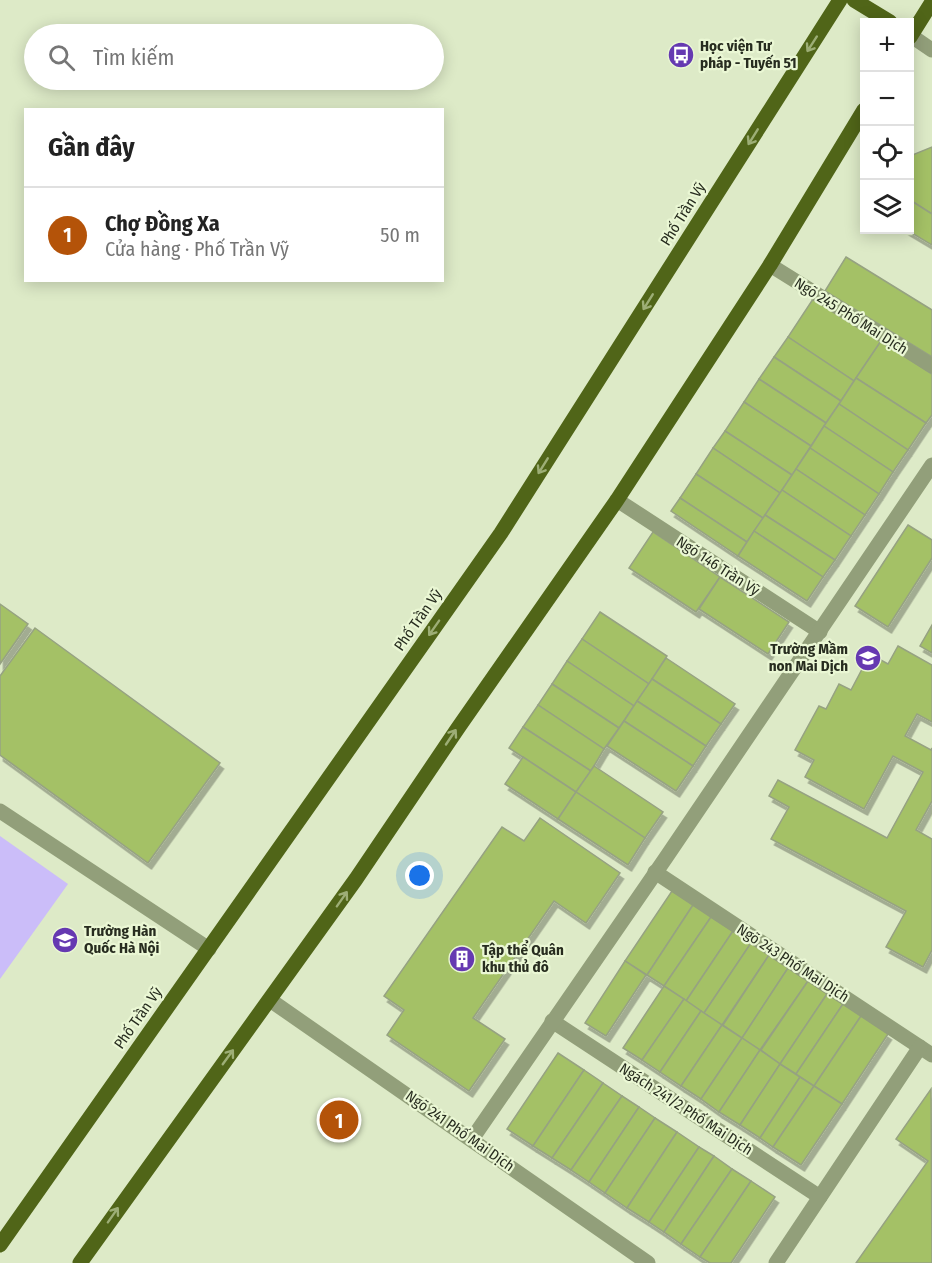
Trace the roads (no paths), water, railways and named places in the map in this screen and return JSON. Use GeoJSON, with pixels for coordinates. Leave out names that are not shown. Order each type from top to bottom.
{"type":"FeatureCollection","features":[{"type":"Feature","properties":{"kind":"main road","name":"Phố Trần Vỹ"},"geometry":{"type":"LineString","coordinates":[[0,1245],[501,533],[840,0]]}},
{"type":"Feature","properties":{"kind":"main road"},"geometry":{"type":"LineString","coordinates":[[854,0],[883,18]]}},
{"type":"Feature","properties":{"kind":"main road"},"geometry":{"type":"LineString","coordinates":[[914,30],[932,3]]}},
{"type":"Feature","properties":{"kind":"main road"},"geometry":{"type":"LineString","coordinates":[[80,1263],[270,1000],[617,500],[770,265],[860,117]]}},
{"type":"Feature","properties":{"kind":"street"},"geometry":{"type":"LineString","coordinates":[[914,39],[932,50]]}},
{"type":"Feature","properties":{"kind":"street","name":"Ngõ 245 Phố Mai Dịch"},"geometry":{"type":"LineString","coordinates":[[770,265],[932,366]]}},
{"type":"Feature","properties":{"kind":"street"},"geometry":{"type":"LineString","coordinates":[[472,1139],[932,465]]}},
{"type":"Feature","properties":{"kind":"street","name":"Ngõ 146 Trần Vỹ"},"geometry":{"type":"LineString","coordinates":[[617,500],[820,632]]}},
{"type":"Feature","properties":{"kind":"street"},"geometry":{"type":"LineString","coordinates":[[0,811],[209,949]]}},
{"type":"Feature","properties":{"kind":"street","name":"Ngõ 243 Phố Mai Dịch"},"geometry":{"type":"LineString","coordinates":[[655,872],[926,1051]]}},
{"type":"Feature","properties":{"kind":"street","name":"Ngõ 241 Phố Mai Dịch"},"geometry":{"type":"LineString","coordinates":[[270,1000],[648,1263]]}},
{"type":"Feature","properties":{"kind":"street","name":"Ngách 241/2 Phố Mai Dịch"},"geometry":{"type":"LineString","coordinates":[[552,1021],[820,1197]]}},
{"type":"Feature","properties":{"kind":"street"},"geometry":{"type":"LineString","coordinates":[[776,1263],[820,1197],[926,1051]]}},
{"type":"Feature","properties":{"kind":"place","name":"Học viện Tư pháp - Tuyến 51"},"geometry":{"type":"Point","coordinates":[681,55]}},
{"type":"Feature","properties":{"kind":"place","name":"Trường Mầm non Mai Dịch"},"geometry":{"type":"Point","coordinates":[868,658]}},
{"type":"Feature","properties":{"kind":"place","name":"Trường Hàn Quốc Hà Nội"},"geometry":{"type":"Point","coordinates":[65,940]}},
{"type":"Feature","properties":{"kind":"place","name":"Tập thể Quân khu thủ đô"},"geometry":{"type":"Point","coordinates":[462,959]}},
{"type":"Feature","properties":{"kind":"place","name":"Chợ Đồng Xa"},"geometry":{"type":"Point","coordinates":[339,1120]}}]}
